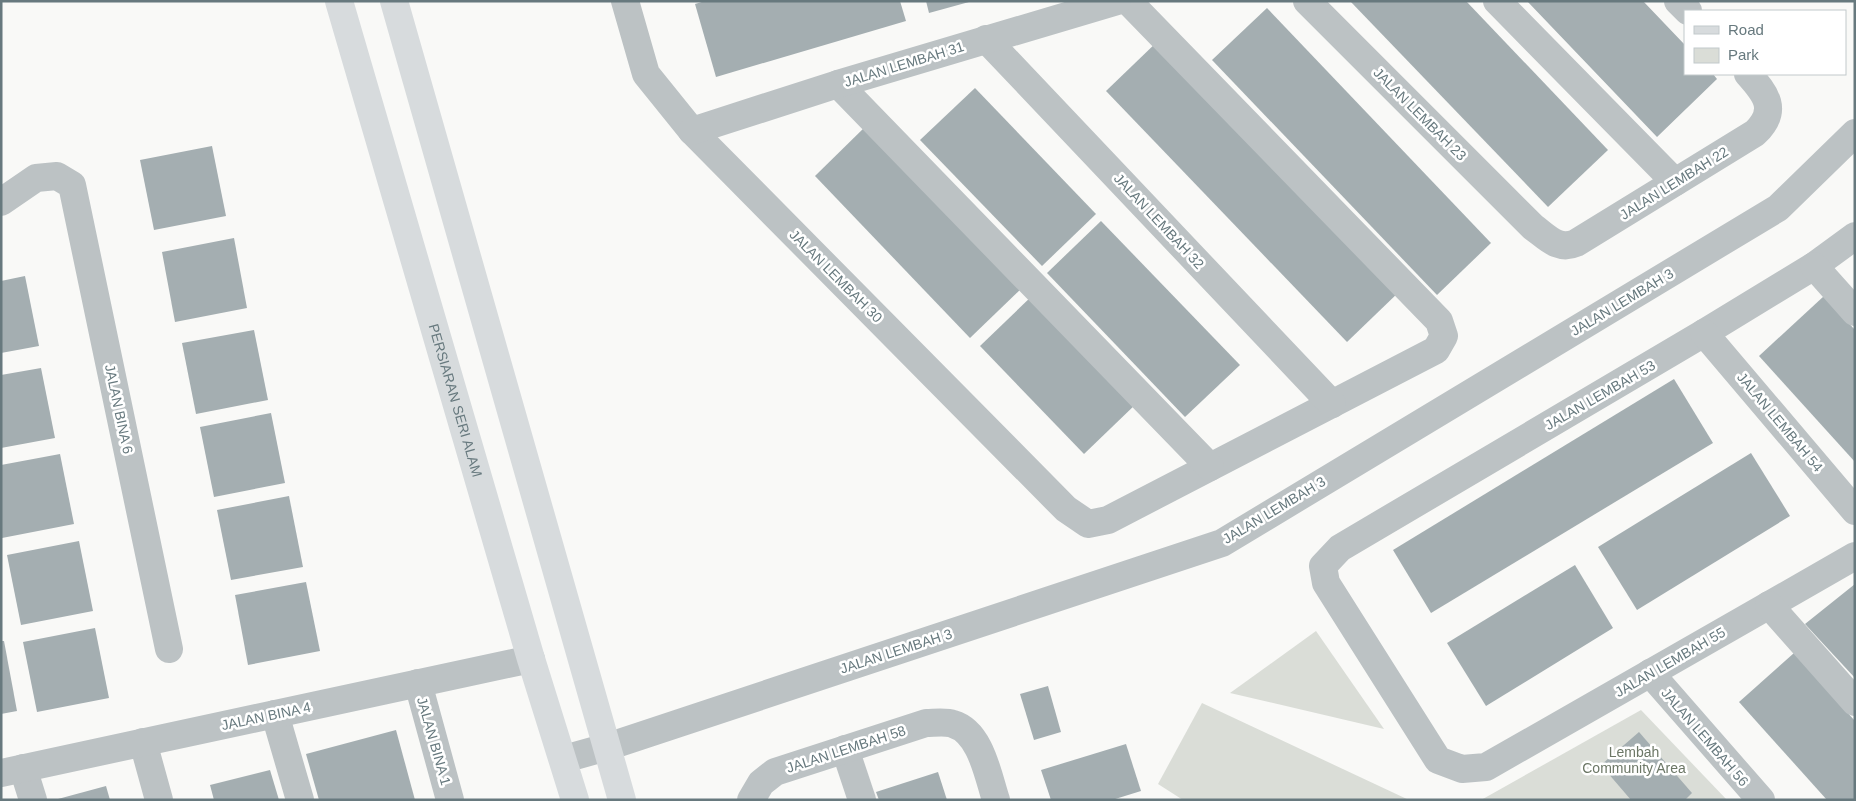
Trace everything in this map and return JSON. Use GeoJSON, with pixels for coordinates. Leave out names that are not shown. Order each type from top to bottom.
{"type":"FeatureCollection","features":[{"type":"Feature","properties":{"kind":"main road","name":"PERSIARAN SERI ALAM"},"geometry":{"type":"LineString","coordinates":[[339,1],[530,659],[564,759],[575,800]]}},
{"type":"Feature","properties":{"kind":"main road"},"geometry":{"type":"LineString","coordinates":[[394,1],[622,800]]}},
{"type":"Feature","properties":{"kind":"street","name":"JALAN LEMBAH 31"},"geometry":{"type":"LineString","coordinates":[[692,131],[838,84],[1117,1]]}},
{"type":"Feature","properties":{"kind":"street"},"geometry":{"type":"LineString","coordinates":[[838,84],[1210,466],[1436,350],[1444,336],[1439,321],[1128,1]]}},
{"type":"Feature","properties":{"kind":"street","name":"JALAN LEMBAH 23"},"geometry":{"type":"LineString","coordinates":[[1307,1],[1533,227]]}},
{"type":"Feature","properties":{"kind":"street"},"geometry":{"type":"LineString","coordinates":[[1497,1],[1676,182]]}},
{"type":"Feature","properties":{"kind":"street"},"geometry":{"type":"LineString","coordinates":[[1678,1],[1687,10]]}},
{"type":"Feature","properties":{"kind":"street","name":"JALAN LEMBAH 30"},"geometry":{"type":"LineString","coordinates":[[629,2],[646,74],[692,131],[1066,509],[1088,524],[1108,520],[1210,466]]}},
{"type":"Feature","properties":{"kind":"street","name":"JALAN LEMBAH 32"},"geometry":{"type":"LineString","coordinates":[[986,39],[1332,404]]}},
{"type":"Feature","properties":{"kind":"street","name":"JALAN LEMBAH 22"},"geometry":{"type":"LineString","coordinates":[[1533,227],[1556,245],[1570,246],[1755,133],[1763,125],[1767,115],[1768,103],[1764,92],[1749,75]]}},
{"type":"Feature","properties":{"kind":"street","name":"JALAN LEMBAH 3"},"geometry":{"type":"LineString","coordinates":[[564,759],[607,747],[1222,542],[1778,208],[1855,133]]}},
{"type":"Feature","properties":{"kind":"street","name":"JALAN BINA 6"},"geometry":{"type":"LineString","coordinates":[[1,202],[36,178],[57,176],[72,185],[170,649]]}},
{"type":"Feature","properties":{"kind":"street","name":"JALAN LEMBAH 53"},"geometry":{"type":"LineString","coordinates":[[1486,767],[1462,769],[1438,760],[1326,582],[1323,566],[1340,548],[1704,333],[1814,266],[1855,236]]}},
{"type":"Feature","properties":{"kind":"street"},"geometry":{"type":"LineString","coordinates":[[1814,266],[1855,312]]}},
{"type":"Feature","properties":{"kind":"street","name":"JALAN LEMBAH 54"},"geometry":{"type":"LineString","coordinates":[[1704,333],[1855,511]]}},
{"type":"Feature","properties":{"kind":"street","name":"JALAN LEMBAH 55"},"geometry":{"type":"LineString","coordinates":[[1486,767],[1855,556]]}},
{"type":"Feature","properties":{"kind":"street"},"geometry":{"type":"LineString","coordinates":[[1769,605],[1855,702]]}},
{"type":"Feature","properties":{"kind":"street","name":"JALAN BINA 4"},"geometry":{"type":"LineString","coordinates":[[12,770],[530,659]]}},
{"type":"Feature","properties":{"kind":"street","name":"JALAN LEMBAH 56"},"geometry":{"type":"LineString","coordinates":[[1650,673],[1761,800]]}},
{"type":"Feature","properties":{"kind":"street","name":"JALAN BINA 1"},"geometry":{"type":"LineString","coordinates":[[418,683],[450,800]]}},
{"type":"Feature","properties":{"kind":"street"},"geometry":{"type":"LineString","coordinates":[[275,714],[300,800]]}},
{"type":"Feature","properties":{"kind":"street","name":"JALAN LEMBAH 58"},"geometry":{"type":"LineString","coordinates":[[750,800],[761,783],[775,772],[926,723],[954,724],[977,744],[996,800]]}},
{"type":"Feature","properties":{"kind":"street"},"geometry":{"type":"LineString","coordinates":[[143,742],[159,800]]}},
{"type":"Feature","properties":{"kind":"street"},"geometry":{"type":"LineString","coordinates":[[845,749],[862,800]]}},
{"type":"Feature","properties":{"kind":"street"},"geometry":{"type":"LineString","coordinates":[[12,770],[32,800]]}},
{"type":"Feature","properties":{"kind":"green space"},"geometry":{"type":"Polygon","coordinates":[[[1316,631],[1384,729],[1230,693],[1316,631]]]}},
{"type":"Feature","properties":{"kind":"green space"},"geometry":{"type":"Polygon","coordinates":[[[1202,703],[1409,800],[1183,800],[1158,784],[1202,703]]]}},
{"type":"Feature","properties":{"kind":"green space","name":"Lembah Community Area"},"geometry":{"type":"Polygon","coordinates":[[[1641,710],[1727,800],[1481,800],[1641,710]]]}},
{"type":"Feature","properties":{"kind":"building"},"geometry":{"type":"Polygon","coordinates":[[[705,1],[900,1],[906,21],[716,77],[695,4],[705,1]]]}},
{"type":"Feature","properties":{"kind":"building"},"geometry":{"type":"Polygon","coordinates":[[[926,1],[969,1],[969,2],[929,13],[926,1]]]}},
{"type":"Feature","properties":{"kind":"building"},"geometry":{"type":"Polygon","coordinates":[[[1350,1],[1466,1],[1608,150],[1548,207],[1350,1]]]}},
{"type":"Feature","properties":{"kind":"building"},"geometry":{"type":"Polygon","coordinates":[[[1527,1],[1643,1],[1684,44],[1684,75],[1714,75],[1717,79],[1657,137],[1527,1]]]}},
{"type":"Feature","properties":{"kind":"building"},"geometry":{"type":"Polygon","coordinates":[[[1267,8],[1491,243],[1437,295],[1212,60],[1267,8]]]}},
{"type":"Feature","properties":{"kind":"building"},"geometry":{"type":"Polygon","coordinates":[[[1160,39],[1401,290],[1347,342],[1106,91],[1160,39]]]}},
{"type":"Feature","properties":{"kind":"building"},"geometry":{"type":"Polygon","coordinates":[[[975,88],[1096,214],[1042,266],[920,140],[975,88]]]}},
{"type":"Feature","properties":{"kind":"building"},"geometry":{"type":"Polygon","coordinates":[[[869,123],[1024,286],[970,338],[815,176],[869,123]]]}},
{"type":"Feature","properties":{"kind":"building"},"geometry":{"type":"Polygon","coordinates":[[[212,146],[226,216],[154,230],[140,160],[212,146]]]}},
{"type":"Feature","properties":{"kind":"building"},"geometry":{"type":"Polygon","coordinates":[[[1101,221],[1240,365],[1185,417],[1047,273],[1101,221]]]}},
{"type":"Feature","properties":{"kind":"building"},"geometry":{"type":"Polygon","coordinates":[[[234,238],[247,308],[175,322],[162,252],[234,238]]]}},
{"type":"Feature","properties":{"kind":"building"},"geometry":{"type":"Polygon","coordinates":[[[25,276],[39,346],[1,353],[1,281],[25,276]]]}},
{"type":"Feature","properties":{"kind":"building"},"geometry":{"type":"Polygon","coordinates":[[[1034,294],[1138,402],[1084,454],[980,346],[1034,294]]]}},
{"type":"Feature","properties":{"kind":"building"},"geometry":{"type":"Polygon","coordinates":[[[1824,296],[1855,330],[1855,462],[1759,356],[1824,296]]]}},
{"type":"Feature","properties":{"kind":"building"},"geometry":{"type":"Polygon","coordinates":[[[254,330],[268,400],[196,414],[182,343],[254,330]]]}},
{"type":"Feature","properties":{"kind":"building"},"geometry":{"type":"Polygon","coordinates":[[[41,368],[55,438],[1,448],[1,375],[41,368]]]}},
{"type":"Feature","properties":{"kind":"building"},"geometry":{"type":"Polygon","coordinates":[[[1674,379],[1713,443],[1431,613],[1393,550],[1674,379]]]}},
{"type":"Feature","properties":{"kind":"building"},"geometry":{"type":"Polygon","coordinates":[[[271,413],[285,483],[214,497],[200,427],[271,413]]]}},
{"type":"Feature","properties":{"kind":"building"},"geometry":{"type":"Polygon","coordinates":[[[1751,453],[1790,516],[1637,610],[1598,547],[1751,453]]]}},
{"type":"Feature","properties":{"kind":"building"},"geometry":{"type":"Polygon","coordinates":[[[60,454],[74,524],[2,538],[1,465],[60,454]]]}},
{"type":"Feature","properties":{"kind":"building"},"geometry":{"type":"Polygon","coordinates":[[[289,496],[303,567],[231,580],[217,510],[289,496]]]}},
{"type":"Feature","properties":{"kind":"building"},"geometry":{"type":"Polygon","coordinates":[[[79,541],[93,611],[21,625],[7,555],[79,541]]]}},
{"type":"Feature","properties":{"kind":"building"},"geometry":{"type":"Polygon","coordinates":[[[1575,565],[1613,628],[1486,706],[1447,643],[1575,565]]]}},
{"type":"Feature","properties":{"kind":"building"},"geometry":{"type":"Polygon","coordinates":[[[306,582],[320,651],[248,665],[235,595],[306,582]]]}},
{"type":"Feature","properties":{"kind":"building"},"geometry":{"type":"Polygon","coordinates":[[[1855,584],[1855,678],[1805,624],[1855,584]]]}},
{"type":"Feature","properties":{"kind":"building"},"geometry":{"type":"Polygon","coordinates":[[[95,628],[109,698],[37,712],[23,642],[95,628]]]}},
{"type":"Feature","properties":{"kind":"building"},"geometry":{"type":"Polygon","coordinates":[[[1,641],[4,641],[17,711],[1,714],[1,641]]]}},
{"type":"Feature","properties":{"kind":"building"},"geometry":{"type":"Polygon","coordinates":[[[1794,653],[1855,721],[1855,800],[1827,800],[1739,702],[1794,653]]]}},
{"type":"Feature","properties":{"kind":"building"},"geometry":{"type":"Polygon","coordinates":[[[1048,686],[1061,732],[1034,740],[1020,694],[1048,686]]]}},
{"type":"Feature","properties":{"kind":"building"},"geometry":{"type":"Polygon","coordinates":[[[396,730],[415,800],[319,800],[306,754],[396,730]]]}},
{"type":"Feature","properties":{"kind":"building"},"geometry":{"type":"Polygon","coordinates":[[[1639,732],[1692,793],[1685,800],[1631,800],[1601,765],[1639,732]]]}},
{"type":"Feature","properties":{"kind":"building"},"geometry":{"type":"Polygon","coordinates":[[[1126,744],[1141,791],[1112,800],[1051,800],[1041,770],[1126,744]]]}},
{"type":"Feature","properties":{"kind":"building"},"geometry":{"type":"Polygon","coordinates":[[[270,770],[279,800],[214,800],[210,785],[270,770]]]}},
{"type":"Feature","properties":{"kind":"building"},"geometry":{"type":"Polygon","coordinates":[[[938,772],[947,800],[879,800],[876,792],[938,772]]]}},
{"type":"Feature","properties":{"kind":"building"},"geometry":{"type":"Polygon","coordinates":[[[106,786],[110,800],[58,800],[58,799],[106,786]]]}}]}
